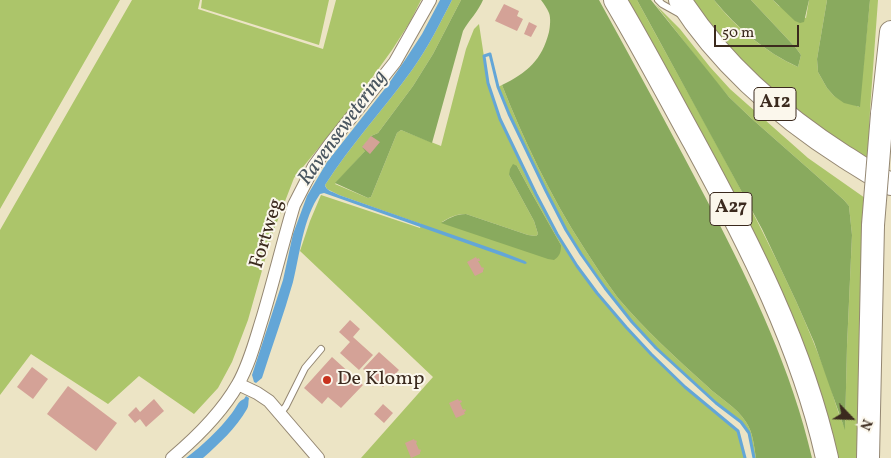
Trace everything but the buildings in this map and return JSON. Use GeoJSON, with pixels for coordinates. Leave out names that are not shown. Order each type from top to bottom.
{"type":"FeatureCollection","features":[{"type":"Feature","properties":{"kind":"highway","name":"A27"},"geometry":{"type":"LineString","coordinates":[[616,0],[720,188],[773,296],[802,371],[821,430],[827,458]]}},
{"type":"Feature","properties":{"kind":"highway","name":"A12"},"geometry":{"type":"LineString","coordinates":[[680,0],[694,21],[743,77],[821,142],[891,184]]}},
{"type":"Feature","properties":{"kind":"highway"},"geometry":{"type":"LineString","coordinates":[[868,458],[873,224],[891,32]]}},
{"type":"Feature","properties":{"kind":"street","name":"Fortweg"},"geometry":{"type":"LineString","coordinates":[[172,458],[217,413],[238,384],[258,334],[294,205],[314,166],[395,62],[430,0]]}},
{"type":"Feature","properties":{"kind":"street"},"geometry":{"type":"LineString","coordinates":[[238,384],[257,393],[268,401],[318,458]]}},
{"type":"Feature","properties":{"kind":"lane"},"geometry":{"type":"LineString","coordinates":[[658,0],[694,21]]}},
{"type":"Feature","properties":{"kind":"lane"},"geometry":{"type":"LineString","coordinates":[[280,414],[305,368],[320,349]]}},
{"type":"Feature","properties":{"kind":"green space"},"geometry":{"type":"Polygon","coordinates":[[[0,0],[120,0],[0,209],[0,0]]]}},
{"type":"Feature","properties":{"kind":"green space"},"geometry":{"type":"Polygon","coordinates":[[[132,0],[200,0],[198,9],[323,49],[336,0],[421,0],[410,22],[392,50],[343,118],[294,178],[272,235],[248,320],[232,362],[218,388],[194,414],[139,376],[108,404],[31,354],[0,395],[0,230],[132,0]]]}},
{"type":"Feature","properties":{"kind":"green space"},"geometry":{"type":"Polygon","coordinates":[[[202,0],[329,0],[319,45],[201,8],[202,0]]]}},
{"type":"Feature","properties":{"kind":"green space"},"geometry":{"type":"Polygon","coordinates":[[[452,0],[461,0],[433,54],[413,86],[378,133],[371,136],[362,147],[366,150],[335,184],[368,198],[371,197],[397,133],[401,130],[441,146],[466,49],[474,29],[479,24],[488,83],[500,119],[525,174],[557,234],[597,293],[626,327],[685,387],[738,431],[745,458],[361,458],[433,377],[300,251],[321,195],[420,228],[421,224],[339,195],[327,189],[325,185],[412,70],[429,44],[452,0]],[[517,166],[509,175],[534,221],[538,234],[536,236],[466,214],[453,216],[442,222],[561,245],[517,166]]]}},
{"type":"Feature","properties":{"kind":"green space"},"geometry":{"type":"Polygon","coordinates":[[[461,0],[483,0],[463,31],[432,143],[401,130],[397,133],[371,197],[368,198],[335,183],[365,151],[362,147],[371,136],[378,133],[413,86],[433,54],[461,0]]]}},
{"type":"Feature","properties":{"kind":"green space"},"geometry":{"type":"Polygon","coordinates":[[[541,0],[599,0],[698,183],[756,300],[794,394],[812,458],[756,458],[750,430],[742,417],[672,354],[628,310],[592,261],[560,209],[519,127],[502,85],[526,70],[538,58],[546,42],[549,32],[550,15],[541,0]]]}},
{"type":"Feature","properties":{"kind":"green space"},"geometry":{"type":"Polygon","coordinates":[[[622,0],[637,0],[739,187],[800,311],[829,382],[845,428],[852,235],[849,206],[729,97],[655,4],[680,29],[730,89],[808,158],[865,198],[861,458],[835,458],[622,0]]]}},
{"type":"Feature","properties":{"kind":"green space"},"geometry":{"type":"Polygon","coordinates":[[[637,0],[651,0],[729,97],[849,206],[852,235],[845,430],[814,342],[762,229],[637,0]]]}},
{"type":"Feature","properties":{"kind":"green space"},"geometry":{"type":"Polygon","coordinates":[[[690,0],[714,0],[732,20],[763,47],[798,67],[801,55],[751,0],[773,0],[779,6],[806,18],[809,0],[827,0],[817,59],[818,72],[834,96],[859,107],[870,0],[878,0],[868,163],[757,82],[690,0]]]}},
{"type":"Feature","properties":{"kind":"green space"},"geometry":{"type":"Polygon","coordinates":[[[714,0],[751,0],[801,55],[798,67],[763,47],[732,20],[714,0]]]}},
{"type":"Feature","properties":{"kind":"green space"},"geometry":{"type":"Polygon","coordinates":[[[773,0],[809,0],[804,22],[795,21],[773,0]]]}},
{"type":"Feature","properties":{"kind":"green space"},"geometry":{"type":"Polygon","coordinates":[[[827,0],[870,0],[860,107],[844,103],[834,96],[818,72],[817,59],[827,0]]]}},
{"type":"Feature","properties":{"kind":"green space"},"geometry":{"type":"Polygon","coordinates":[[[502,85],[519,127],[549,189],[605,280],[628,310],[650,333],[742,417],[750,430],[756,458],[754,458],[749,433],[741,422],[716,403],[656,349],[605,288],[581,254],[566,230],[509,114],[498,87],[502,85]]]}},
{"type":"Feature","properties":{"kind":"green space"},"geometry":{"type":"Polygon","coordinates":[[[513,164],[517,166],[561,245],[560,254],[554,260],[441,223],[453,217],[466,214],[536,236],[538,234],[534,221],[509,175],[513,164]]]}},
{"type":"Feature","properties":{"kind":"water"},"geometry":{"type":"Polygon","coordinates":[[[440,0],[452,0],[423,53],[325,185],[329,190],[339,195],[502,252],[527,263],[525,264],[324,193],[320,194],[306,225],[293,282],[262,378],[256,383],[252,375],[283,280],[293,234],[307,196],[327,162],[405,60],[422,34],[440,0]]]}},
{"type":"Feature","properties":{"kind":"water"},"geometry":{"type":"Polygon","coordinates":[[[246,396],[249,398],[248,408],[227,435],[203,458],[186,458],[205,443],[246,396]]]}},
{"type":"Feature","properties":{"kind":"waterway"},"geometry":{"type":"LineString","coordinates":[[745,458],[738,431],[685,387],[651,354],[597,293],[577,266],[557,234],[536,194],[500,119],[488,83],[484,56],[490,54],[498,87],[509,114],[566,230],[581,254],[632,322],[656,348],[716,403],[741,422],[749,433],[754,458]]}},
{"type":"Feature","properties":{"kind":"place","name":"De Klomp"},"geometry":{"type":"Point","coordinates":[327,380]}},
{"type":"Feature","properties":{"kind":"water label","name":"Ravensewetering"},"geometry":{"type":"Point","coordinates":[344,129]}}]}
